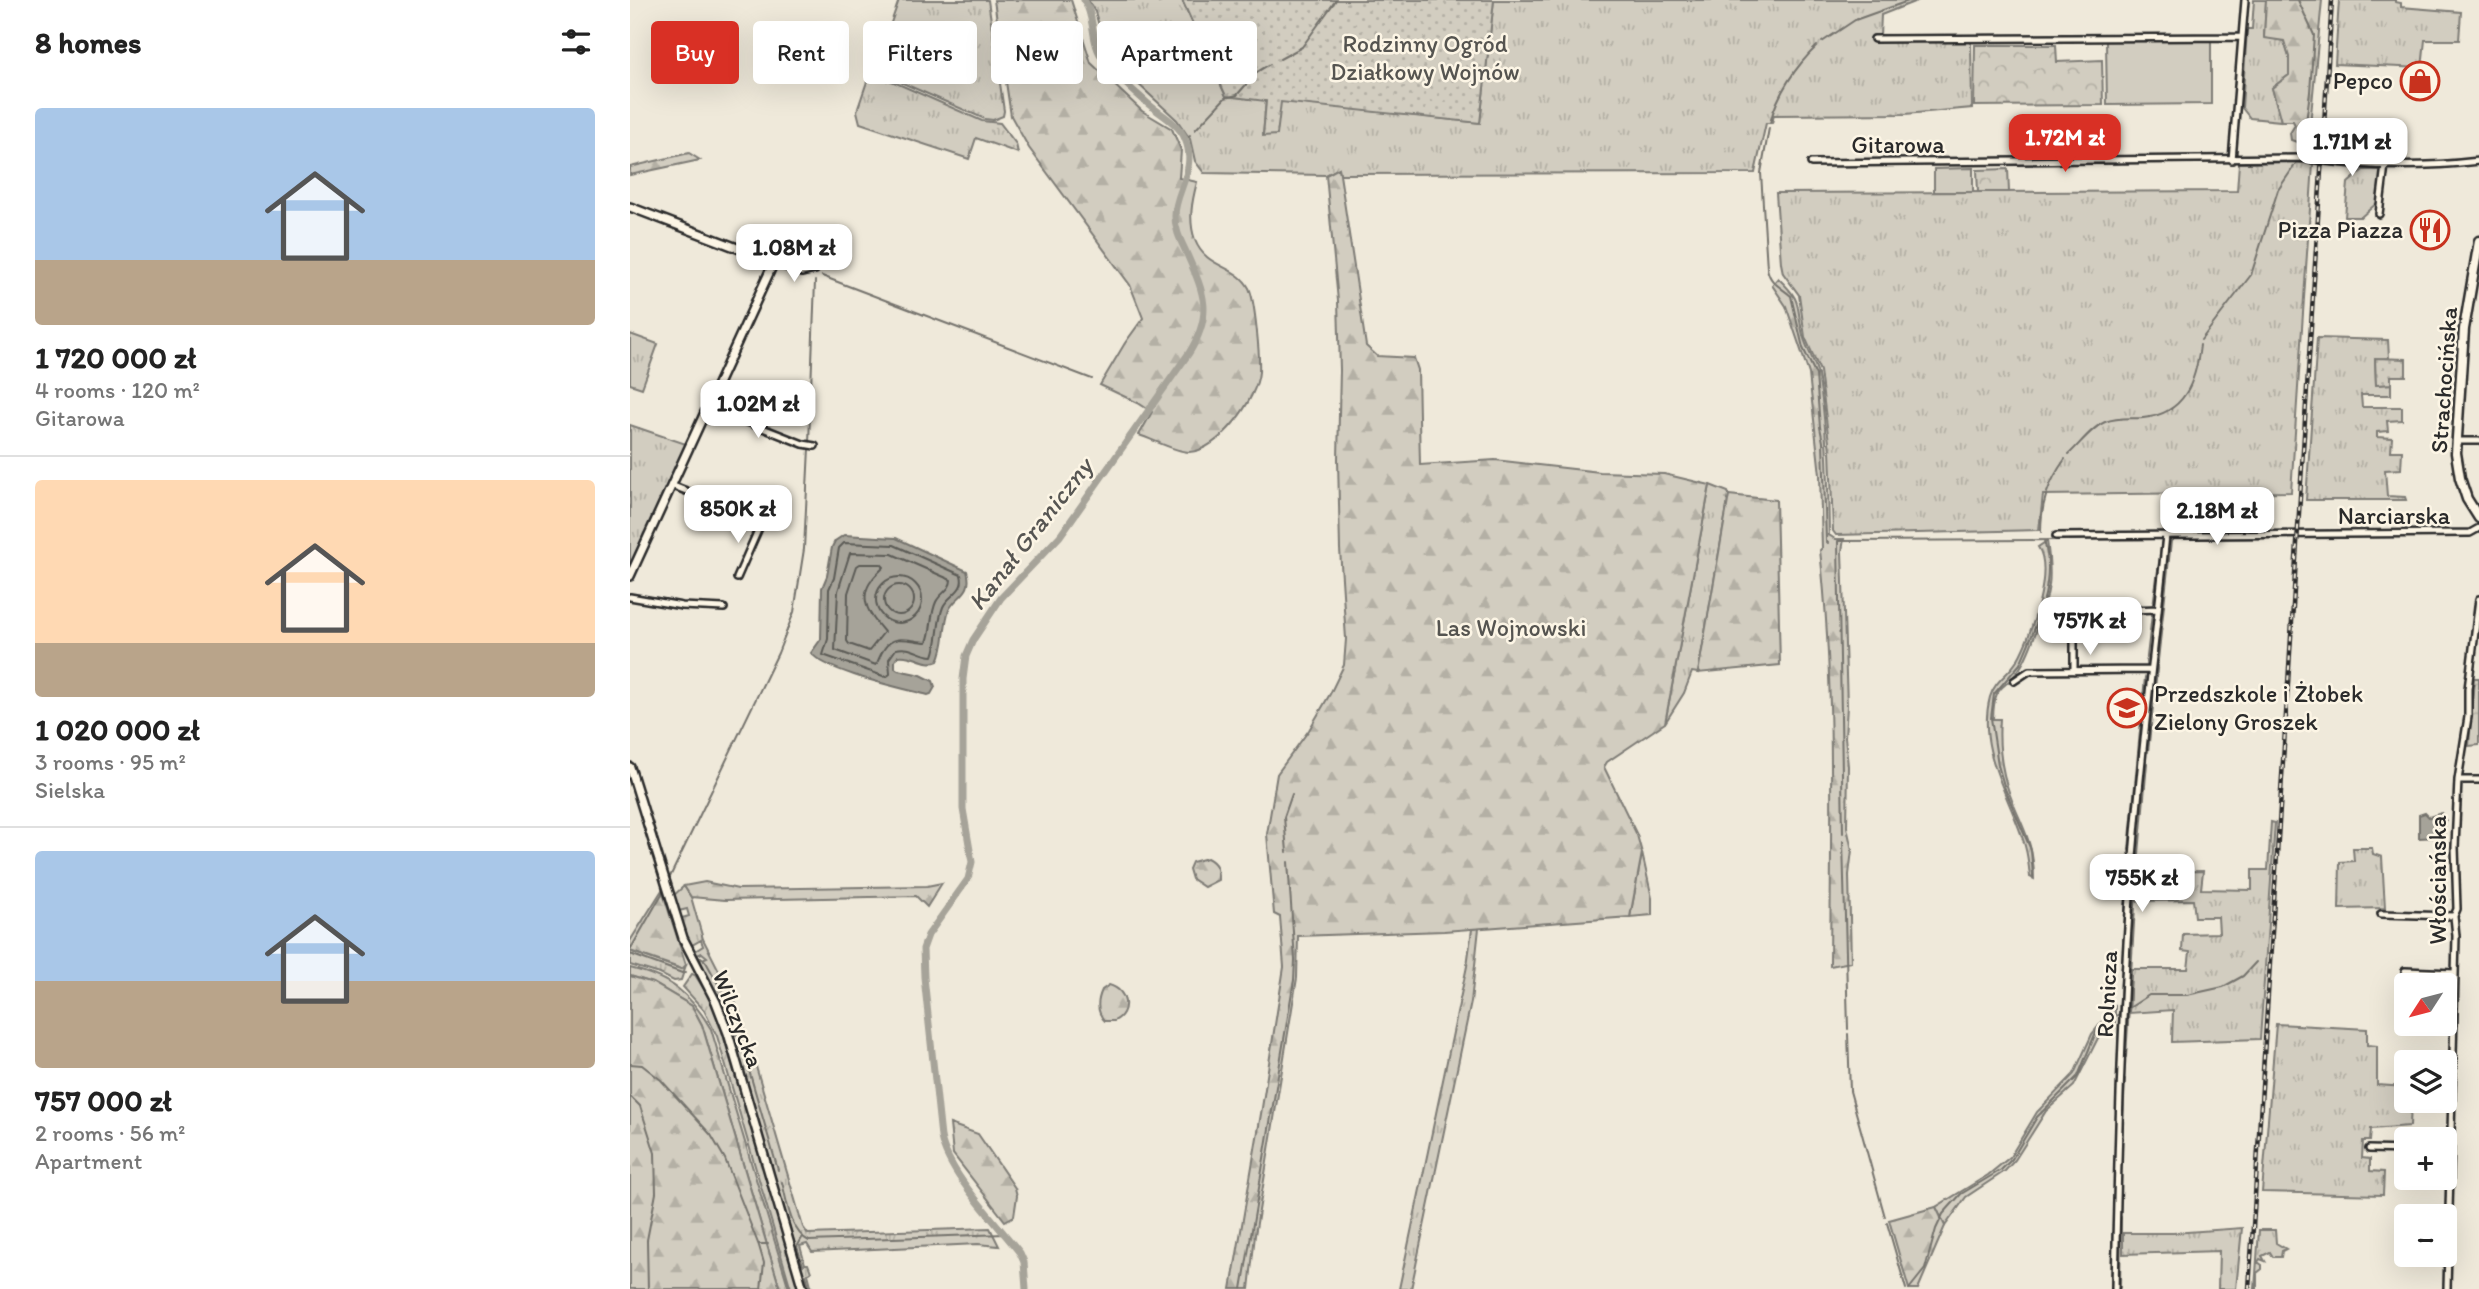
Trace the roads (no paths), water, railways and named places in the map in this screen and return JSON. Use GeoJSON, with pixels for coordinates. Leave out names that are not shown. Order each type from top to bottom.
{"type":"FeatureCollection","features":[{"type":"Feature","properties":{"kind":"main road","name":"Strachocińska"},"geometry":{"type":"LineString","coordinates":[[2479,241],[2464,329],[2456,441],[2460,478],[2467,499],[2479,518]]}},
{"type":"Feature","properties":{"kind":"street"},"geometry":{"type":"LineString","coordinates":[[2232,160],[2245,0]]}},
{"type":"Feature","properties":{"kind":"street"},"geometry":{"type":"LineString","coordinates":[[1874,39],[2242,37]]}},
{"type":"Feature","properties":{"kind":"street","name":"Gitarowa"},"geometry":{"type":"LineString","coordinates":[[1811,163],[2303,158],[2344,164],[2385,165],[2479,161]]}},
{"type":"Feature","properties":{"kind":"street"},"geometry":{"type":"LineString","coordinates":[[2379,214],[2385,165]]}},
{"type":"Feature","properties":{"kind":"street"},"geometry":{"type":"LineString","coordinates":[[630,207],[802,273],[815,270]]}},
{"type":"Feature","properties":{"kind":"street"},"geometry":{"type":"LineString","coordinates":[[630,576],[774,262]]}},
{"type":"Feature","properties":{"kind":"street"},"geometry":{"type":"LineString","coordinates":[[707,407],[803,444],[815,446]]}},
{"type":"Feature","properties":{"kind":"street"},"geometry":{"type":"LineString","coordinates":[[2456,441],[2479,441]]}},
{"type":"Feature","properties":{"kind":"street"},"geometry":{"type":"LineString","coordinates":[[671,485],[762,521],[737,578]]}},
{"type":"Feature","properties":{"kind":"street","name":"Narciarska"},"geometry":{"type":"LineString","coordinates":[[2056,536],[2470,533],[2479,528]]}},
{"type":"Feature","properties":{"kind":"street","name":"Rolnicza"},"geometry":{"type":"LineString","coordinates":[[2115,1289],[2118,1146],[2128,927],[2166,535]]}},
{"type":"Feature","properties":{"kind":"street"},"geometry":{"type":"LineString","coordinates":[[630,597],[682,606],[724,608]]}},
{"type":"Feature","properties":{"kind":"street","name":"Włościańska"},"geometry":{"type":"LineString","coordinates":[[2455,973],[2458,780],[2468,717],[2468,689],[2479,599]]}},
{"type":"Feature","properties":{"kind":"street"},"geometry":{"type":"LineString","coordinates":[[2074,671],[2076,612],[2158,609]]}},
{"type":"Feature","properties":{"kind":"street"},"geometry":{"type":"LineString","coordinates":[[2014,681],[2029,671],[2151,670]]}},
{"type":"Feature","properties":{"kind":"street","name":"Wilczycka"},"geometry":{"type":"LineString","coordinates":[[630,767],[683,939],[716,1002],[728,1033],[803,1289]]}},
{"type":"Feature","properties":{"kind":"street"},"geometry":{"type":"LineString","coordinates":[[2458,780],[2479,780]]}},
{"type":"Feature","properties":{"kind":"street"},"geometry":{"type":"LineString","coordinates":[[2381,914],[2454,916]]}},
{"type":"Feature","properties":{"kind":"street"},"geometry":{"type":"LineString","coordinates":[[2405,971],[2455,973]]}},
{"type":"Feature","properties":{"kind":"street","name":"Włościańska"},"geometry":{"type":"LineString","coordinates":[[2449,1127],[2453,1036]]}},
{"type":"Feature","properties":{"kind":"street"},"geometry":{"type":"LineString","coordinates":[[2369,1149],[2394,1150]]}},
{"type":"Feature","properties":{"kind":"street","name":"Włościańska"},"geometry":{"type":"LineString","coordinates":[[2446,1289],[2447,1190]]}},
{"type":"Feature","properties":{"kind":"water"},"geometry":{"type":"Polygon","coordinates":[[[844,535],[896,538],[967,571],[968,585],[949,610],[938,661],[928,662],[909,656],[898,656],[895,661],[895,668],[898,670],[921,675],[933,681],[935,687],[931,694],[848,673],[819,660],[811,653],[821,639],[822,588],[832,547],[835,541],[844,535]]]}},
{"type":"Feature","properties":{"kind":"water"},"geometry":{"type":"Polygon","coordinates":[[[2425,813],[2429,817],[2442,813],[2446,819],[2444,834],[2440,837],[2419,838],[2419,815],[2425,813]]]}},
{"type":"Feature","properties":{"kind":"waterway","name":"Kanał Graniczny"},"geometry":{"type":"LineString","coordinates":[[1026,1289],[1024,1262],[1020,1253],[963,1182],[945,1151],[941,1137],[924,977],[923,949],[928,935],[968,879],[972,862],[963,809],[963,679],[966,656],[973,640],[1001,598],[1060,536],[1189,353],[1197,339],[1204,314],[1201,291],[1175,222],[1178,199],[1189,161],[1185,139],[1173,123],[1135,92],[1104,60],[1097,46],[1084,0]]}},
{"type":"Feature","properties":{"kind":"waterway"},"geometry":{"type":"LineString","coordinates":[[1280,59],[1302,47],[1336,0]]}},
{"type":"Feature","properties":{"kind":"waterway"},"geometry":{"type":"LineString","coordinates":[[1822,42],[1855,20],[1911,0]]}},
{"type":"Feature","properties":{"kind":"waterway"},"geometry":{"type":"LineString","coordinates":[[2298,0],[2314,35],[2302,152]]}},
{"type":"Feature","properties":{"kind":"waterway"},"geometry":{"type":"LineString","coordinates":[[1770,123],[1788,81],[1817,46]]}},
{"type":"Feature","properties":{"kind":"waterway"},"geometry":{"type":"LineString","coordinates":[[1195,130],[1225,98],[1237,95],[1257,72],[1270,64]]}},
{"type":"Feature","properties":{"kind":"waterway"},"geometry":{"type":"LineString","coordinates":[[1769,128],[1761,173],[1767,268],[1773,281],[1791,296],[1803,348],[1816,375],[1823,442],[1828,543]]}},
{"type":"Feature","properties":{"kind":"waterway","name":"Kanał Graniczny"},"geometry":{"type":"LineString","coordinates":[[1185,139],[1190,135]]}},
{"type":"Feature","properties":{"kind":"waterway"},"geometry":{"type":"LineString","coordinates":[[2201,340],[2251,275],[2278,190],[2297,162]]}},
{"type":"Feature","properties":{"kind":"waterway"},"geometry":{"type":"LineString","coordinates":[[822,276],[1092,379]]}},
{"type":"Feature","properties":{"kind":"waterway"},"geometry":{"type":"LineString","coordinates":[[809,443],[815,281]]}},
{"type":"Feature","properties":{"kind":"waterway"},"geometry":{"type":"LineString","coordinates":[[2069,454],[2090,432],[2105,422],[2157,415],[2178,403],[2191,383],[2200,345]]}},
{"type":"Feature","properties":{"kind":"waterway"},"geometry":{"type":"LineString","coordinates":[[669,879],[778,653],[794,612],[804,549],[809,448]]}},
{"type":"Feature","properties":{"kind":"waterway"},"geometry":{"type":"LineString","coordinates":[[2041,532],[2042,512],[2047,494],[2065,459]]}},
{"type":"Feature","properties":{"kind":"waterway"},"geometry":{"type":"LineString","coordinates":[[2083,532],[2095,532]]}},
{"type":"Feature","properties":{"kind":"waterway"},"geometry":{"type":"LineString","coordinates":[[2148,752],[2171,541],[2268,538]]}},
{"type":"Feature","properties":{"kind":"waterway"},"geometry":{"type":"LineString","coordinates":[[2069,540],[2102,539]]}},
{"type":"Feature","properties":{"kind":"waterway"},"geometry":{"type":"LineString","coordinates":[[1843,833],[1838,541],[2064,540]]}},
{"type":"Feature","properties":{"kind":"waterway"},"geometry":{"type":"LineString","coordinates":[[2033,877],[2031,850],[2005,789],[1998,765],[1991,718],[1994,694],[2020,664],[2043,604],[2048,572],[2044,541]]}},
{"type":"Feature","properties":{"kind":"waterway"},"geometry":{"type":"LineString","coordinates":[[2153,606],[2162,541]]}},
{"type":"Feature","properties":{"kind":"waterway"},"geometry":{"type":"LineString","coordinates":[[2146,665],[2152,614]]}},
{"type":"Feature","properties":{"kind":"waterway"},"geometry":{"type":"LineString","coordinates":[[2129,850],[2145,677]]}},
{"type":"Feature","properties":{"kind":"waterway"},"geometry":{"type":"LineString","coordinates":[[2139,854],[2147,763]]}},
{"type":"Feature","properties":{"kind":"waterway"},"geometry":{"type":"LineString","coordinates":[[1287,852],[1284,817],[1292,794]]}},
{"type":"Feature","properties":{"kind":"waterway"},"geometry":{"type":"LineString","coordinates":[[1843,841],[1848,1029]]}},
{"type":"Feature","properties":{"kind":"waterway"},"geometry":{"type":"LineString","coordinates":[[1242,1289],[1294,980],[1288,862]]}},
{"type":"Feature","properties":{"kind":"waterway"},"geometry":{"type":"LineString","coordinates":[[2128,863],[2128,870]]}},
{"type":"Feature","properties":{"kind":"waterway"},"geometry":{"type":"LineString","coordinates":[[2126,1057],[2137,873]]}},
{"type":"Feature","properties":{"kind":"waterway"},"geometry":{"type":"LineString","coordinates":[[2111,1289],[2119,1014],[2127,880]]}},
{"type":"Feature","properties":{"kind":"waterway"},"geometry":{"type":"LineString","coordinates":[[630,950],[663,892]]}},
{"type":"Feature","properties":{"kind":"waterway"},"geometry":{"type":"LineString","coordinates":[[630,954],[682,973],[686,972]]}},
{"type":"Feature","properties":{"kind":"waterway"},"geometry":{"type":"LineString","coordinates":[[699,958],[706,962],[722,991]]}},
{"type":"Feature","properties":{"kind":"waterway"},"geometry":{"type":"LineString","coordinates":[[2126,1010],[2149,995],[2187,995],[2223,987],[2243,976],[2256,962]]}},
{"type":"Feature","properties":{"kind":"waterway"},"geometry":{"type":"LineString","coordinates":[[727,1003],[735,1025]]}},
{"type":"Feature","properties":{"kind":"waterway"},"geometry":{"type":"LineString","coordinates":[[1909,1289],[1925,1269],[1943,1214],[1961,1194],[2001,1170],[2012,1159],[2037,1117],[2078,1076],[2096,1032],[2120,1013]]}},
{"type":"Feature","properties":{"kind":"waterway"},"geometry":{"type":"LineString","coordinates":[[1848,1034],[1850,1091],[1885,1217]]}},
{"type":"Feature","properties":{"kind":"waterway"},"geometry":{"type":"LineString","coordinates":[[739,1036],[778,1170]]}},
{"type":"Feature","properties":{"kind":"waterway"},"geometry":{"type":"LineString","coordinates":[[630,1064],[642,1065],[661,1080],[711,1135],[725,1159],[764,1263],[761,1289]]}},
{"type":"Feature","properties":{"kind":"waterway"},"geometry":{"type":"LineString","coordinates":[[2122,1142],[2125,1079]]}},
{"type":"Feature","properties":{"kind":"waterway"},"geometry":{"type":"LineString","coordinates":[[630,1096],[640,1106],[655,1153],[656,1193],[647,1240],[648,1289]]}},
{"type":"Feature","properties":{"kind":"waterway"},"geometry":{"type":"LineString","coordinates":[[782,1182],[793,1223],[797,1231],[809,1241],[1005,1234]]}},
{"type":"Feature","properties":{"kind":"waterway"},"geometry":{"type":"LineString","coordinates":[[2120,1288],[2121,1217]]}},
{"type":"Feature","properties":{"kind":"waterway"},"geometry":{"type":"LineString","coordinates":[[1887,1223],[1906,1289]]}},
{"type":"Feature","properties":{"kind":"waterway"},"geometry":{"type":"LineString","coordinates":[[802,1238],[797,1247],[803,1265]]}},
{"type":"Feature","properties":{"kind":"waterway"},"geometry":{"type":"LineString","coordinates":[[759,1244],[768,1244]]}},
{"type":"Feature","properties":{"kind":"waterway"},"geometry":{"type":"LineString","coordinates":[[806,1275],[810,1289]]}},
{"type":"Feature","properties":{"kind":"railway"},"geometry":{"type":"LineString","coordinates":[[2249,1289],[2332,0]]}},
{"type":"Feature","properties":{"kind":"place","name":"Pepco"},"geometry":{"type":"Point","coordinates":[2420,81]}},
{"type":"Feature","properties":{"kind":"place","name":"Pizza Piazza"},"geometry":{"type":"Point","coordinates":[2430,230]}},
{"type":"Feature","properties":{"kind":"place","name":"Przedszkole i Żłobek Zielony Groszek"},"geometry":{"type":"Point","coordinates":[2127,708]}},
{"type":"Feature","properties":{"kind":"park label","name":"Rodzinny Ogród Działkowy Wojnów"},"geometry":{"type":"Point","coordinates":[1425,58]}},
{"type":"Feature","properties":{"kind":"park label","name":"Las Wojnowski"},"geometry":{"type":"Point","coordinates":[1511,628]}}]}
